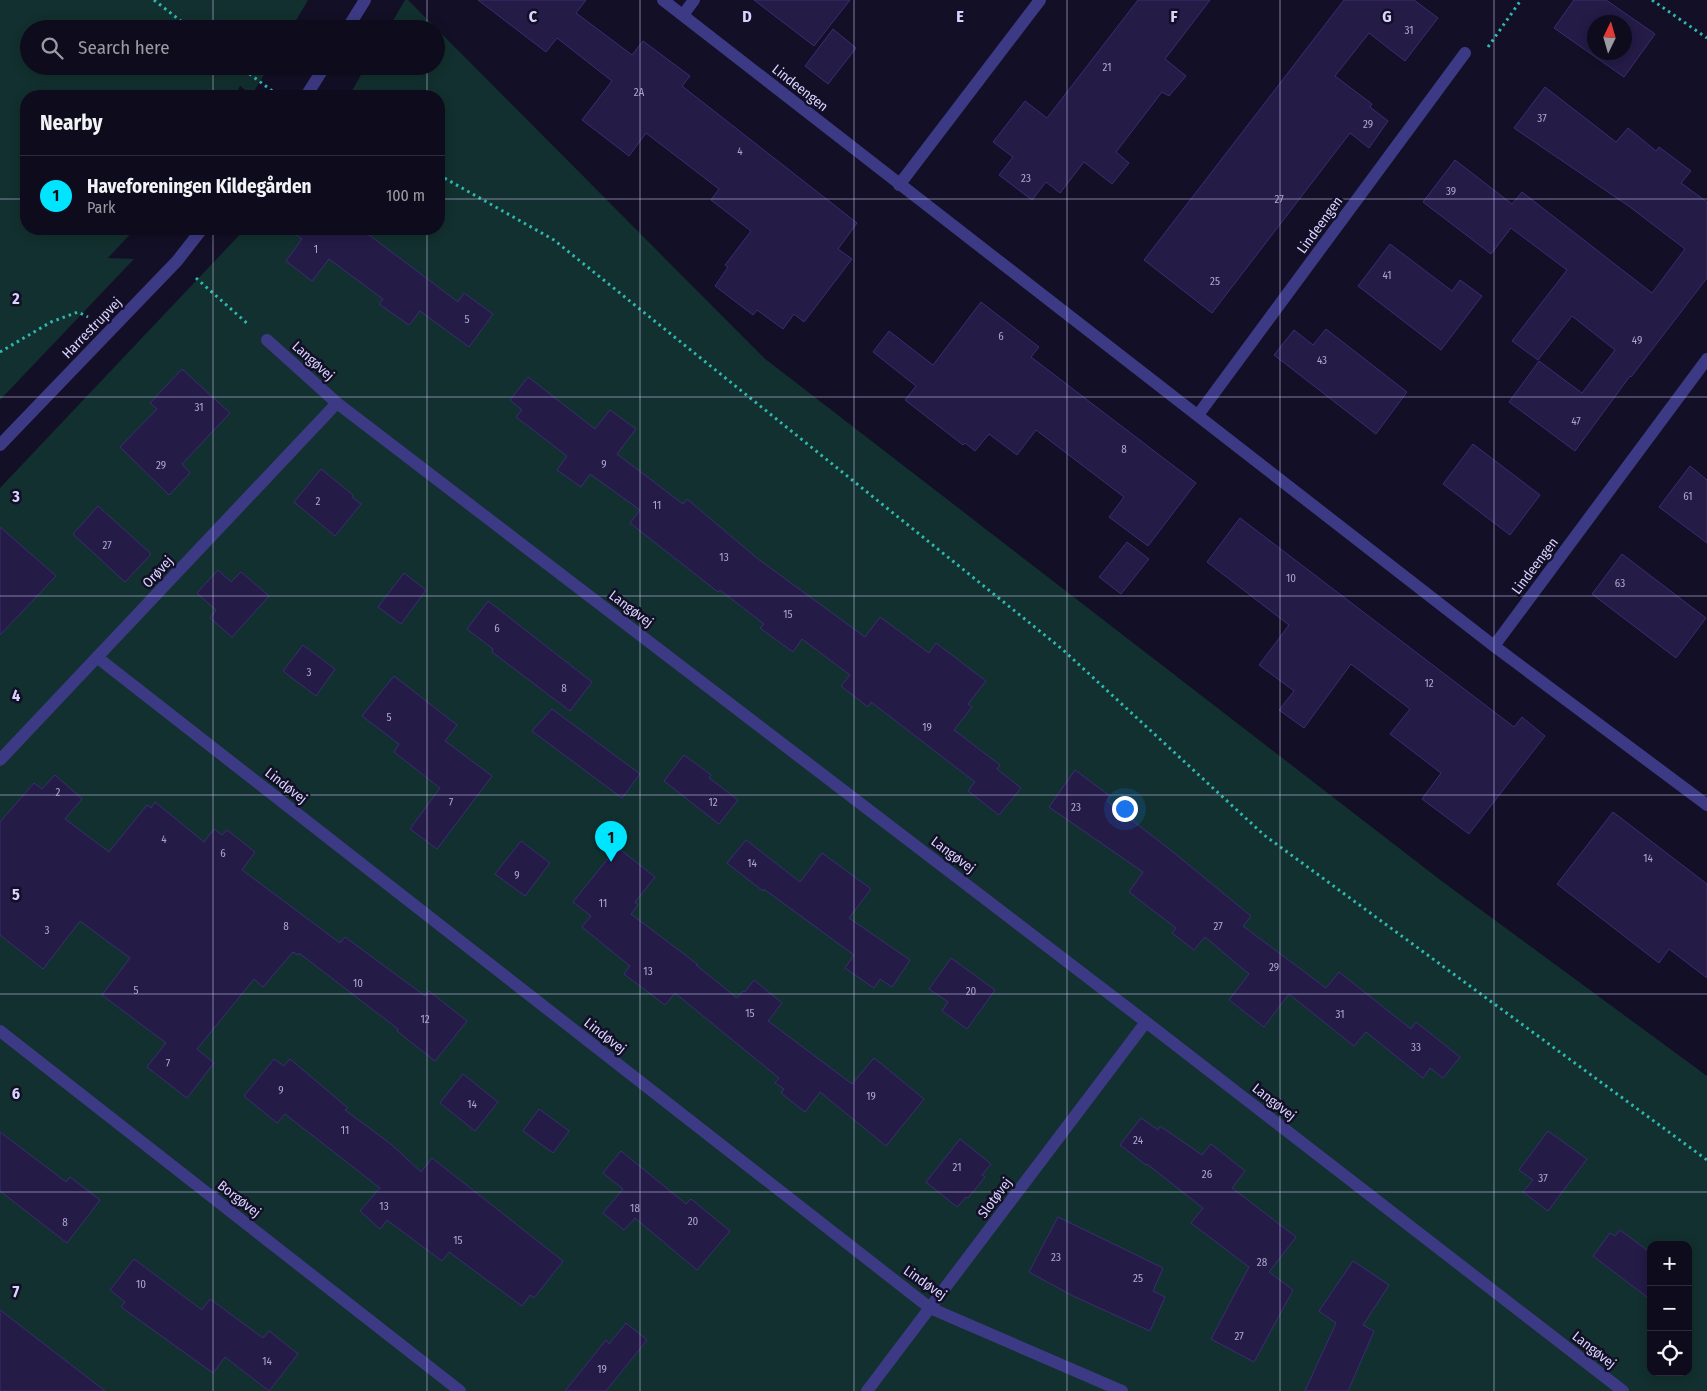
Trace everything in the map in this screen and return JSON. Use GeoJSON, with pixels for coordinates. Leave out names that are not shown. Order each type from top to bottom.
{"type":"FeatureCollection","features":[{"type":"Feature","properties":{"kind":"street"},"geometry":{"type":"LineString","coordinates":[[353,20],[365,0]]}},
{"type":"Feature","properties":{"kind":"street","name":"Lindeengen"},"geometry":{"type":"LineString","coordinates":[[663,0],[1494,646],[1707,805]]}},
{"type":"Feature","properties":{"kind":"street"},"geometry":{"type":"LineString","coordinates":[[683,15],[694,0]]}},
{"type":"Feature","properties":{"kind":"street"},"geometry":{"type":"LineString","coordinates":[[899,185],[1040,0]]}},
{"type":"Feature","properties":{"kind":"street","name":"Lindeengen"},"geometry":{"type":"LineString","coordinates":[[1198,415],[1466,53]]}},
{"type":"Feature","properties":{"kind":"street"},"geometry":{"type":"LineString","coordinates":[[310,90],[319,75]]}},
{"type":"Feature","properties":{"kind":"street","name":"Harrestrupvej"},"geometry":{"type":"LineString","coordinates":[[0,445],[177,261],[197,235]]}},
{"type":"Feature","properties":{"kind":"street","name":"Langøvej"},"geometry":{"type":"LineString","coordinates":[[267,340],[337,403],[1146,1022],[1623,1391]]}},
{"type":"Feature","properties":{"kind":"street","name":"Lindeengen"},"geometry":{"type":"LineString","coordinates":[[1494,646],[1707,359]]}},
{"type":"Feature","properties":{"kind":"street","name":"Orøvej"},"geometry":{"type":"LineString","coordinates":[[0,760],[337,403]]}},
{"type":"Feature","properties":{"kind":"street","name":"Lindøvej"},"geometry":{"type":"LineString","coordinates":[[98,658],[930,1308],[1122,1391]]}},
{"type":"Feature","properties":{"kind":"street","name":"Slotøvej"},"geometry":{"type":"LineString","coordinates":[[867,1391],[1146,1022]]}},
{"type":"Feature","properties":{"kind":"street","name":"Borgøvej"},"geometry":{"type":"LineString","coordinates":[[0,1031],[460,1391]]}},
{"type":"Feature","properties":{"kind":"path"},"geometry":{"type":"LineString","coordinates":[[154,0],[180,20]]}},
{"type":"Feature","properties":{"kind":"path"},"geometry":{"type":"LineString","coordinates":[[1466,53],[1489,47],[1520,0]]}},
{"type":"Feature","properties":{"kind":"path"},"geometry":{"type":"LineString","coordinates":[[1652,0],[1707,38]]}},
{"type":"Feature","properties":{"kind":"path"},"geometry":{"type":"LineString","coordinates":[[251,75],[271,90]]}},
{"type":"Feature","properties":{"kind":"path"},"geometry":{"type":"LineString","coordinates":[[445,178],[554,240],[1062,649],[1264,835],[1707,1160]]}},
{"type":"Feature","properties":{"kind":"path"},"geometry":{"type":"LineString","coordinates":[[177,261],[267,340]]}},
{"type":"Feature","properties":{"kind":"path"},"geometry":{"type":"LineString","coordinates":[[0,352],[51,322],[78,312],[110,330]]}},
{"type":"Feature","properties":{"kind":"green space"},"geometry":{"type":"Polygon","coordinates":[[[0,0],[308,0],[296,20],[20,20],[20,75],[264,75],[255,90],[245,90],[240,86],[238,90],[20,90],[20,235],[129,235],[108,258],[134,259],[0,400],[0,0]]]}},
{"type":"Feature","properties":{"kind":"green space"},"geometry":{"type":"Polygon","coordinates":[[[405,0],[408,0],[428,20],[393,20],[405,0]]]}},
{"type":"Feature","properties":{"kind":"green space"},"geometry":{"type":"Polygon","coordinates":[[[445,37],[764,358],[1443,882],[1707,1076],[1707,1391],[0,1391],[0,488],[239,235],[445,235],[445,90],[352,90],[361,75],[445,75],[445,37]]]}},
{"type":"Feature","properties":{"kind":"building"},"geometry":{"type":"Polygon","coordinates":[[[478,0],[586,0],[576,13],[632,55],[643,41],[690,76],[682,86],[857,223],[838,249],[852,259],[804,322],[794,314],[783,329],[757,310],[753,315],[715,286],[728,267],[725,265],[751,231],[711,200],[719,189],[646,133],[629,156],[582,120],[612,81],[557,38],[546,52],[478,0]]]}},
{"type":"Feature","properties":{"kind":"building"},"geometry":{"type":"Polygon","coordinates":[[[754,0],[850,0],[814,46],[754,0]]]}},
{"type":"Feature","properties":{"kind":"building"},"geometry":{"type":"Polygon","coordinates":[[[1138,0],[1210,0],[1165,59],[1186,76],[1169,96],[1162,92],[1116,152],[1129,163],[1112,184],[1084,162],[1060,193],[1046,182],[1032,200],[999,175],[1013,157],[993,142],[1025,101],[1047,118],[1138,0]]]}},
{"type":"Feature","properties":{"kind":"building"},"geometry":{"type":"Polygon","coordinates":[[[1344,0],[1414,0],[1438,18],[1405,61],[1369,33],[1335,76],[1372,104],[1370,107],[1388,121],[1369,148],[1350,133],[1212,313],[1144,260],[1344,0]]]}},
{"type":"Feature","properties":{"kind":"building"},"geometry":{"type":"Polygon","coordinates":[[[1574,0],[1606,0],[1628,15],[1587,15],[1587,51],[1554,28],[1574,0]]]}},
{"type":"Feature","properties":{"kind":"building"},"geometry":{"type":"Polygon","coordinates":[[[1632,18],[1655,34],[1624,77],[1600,60],[1632,60],[1632,18]]]}},
{"type":"Feature","properties":{"kind":"building"},"geometry":{"type":"Polygon","coordinates":[[[833,29],[856,48],[828,84],[805,66],[833,29]]]}},
{"type":"Feature","properties":{"kind":"building"},"geometry":{"type":"Polygon","coordinates":[[[1545,87],[1616,142],[1628,128],[1656,151],[1659,147],[1691,171],[1681,183],[1707,202],[1707,278],[1630,376],[1575,451],[1509,402],[1539,361],[1582,393],[1615,350],[1572,316],[1538,360],[1512,341],[1567,270],[1511,228],[1491,254],[1423,202],[1455,160],[1512,204],[1522,192],[1652,293],[1685,249],[1630,207],[1514,128],[1545,87]]]}},
{"type":"Feature","properties":{"kind":"building"},"geometry":{"type":"Polygon","coordinates":[[[296,235],[369,235],[458,302],[464,293],[493,314],[469,347],[420,311],[409,325],[379,304],[383,299],[329,259],[312,281],[286,261],[302,239],[296,235]]]}},
{"type":"Feature","properties":{"kind":"building"},"geometry":{"type":"Polygon","coordinates":[[[1390,244],[1452,291],[1460,280],[1482,296],[1441,350],[1358,286],[1390,244]]]}},
{"type":"Feature","properties":{"kind":"building"},"geometry":{"type":"Polygon","coordinates":[[[981,302],[1039,347],[1031,357],[1196,483],[1148,546],[1109,517],[1124,497],[1036,430],[1017,455],[989,434],[975,451],[965,443],[963,445],[905,400],[916,386],[873,352],[889,331],[933,365],[981,302]]]}},
{"type":"Feature","properties":{"kind":"building"},"geometry":{"type":"Polygon","coordinates":[[[1326,329],[1407,392],[1376,434],[1274,355],[1294,330],[1313,345],[1326,329]]]}},
{"type":"Feature","properties":{"kind":"building"},"geometry":{"type":"Polygon","coordinates":[[[182,369],[230,413],[182,464],[190,473],[169,495],[120,447],[157,409],[150,403],[182,369]]]}},
{"type":"Feature","properties":{"kind":"building"},"geometry":{"type":"Polygon","coordinates":[[[528,377],[595,429],[610,410],[636,429],[617,454],[683,504],[687,499],[758,559],[865,637],[880,617],[929,653],[936,643],[986,681],[968,704],[972,707],[954,730],[1000,765],[997,769],[1021,788],[999,815],[968,791],[975,782],[871,702],[868,707],[841,686],[850,675],[802,639],[793,652],[760,628],[764,624],[720,590],[718,592],[630,523],[640,510],[590,474],[581,487],[557,470],[567,456],[516,417],[522,410],[510,400],[528,377]]]}},
{"type":"Feature","properties":{"kind":"building"},"geometry":{"type":"Polygon","coordinates":[[[1473,444],[1540,495],[1510,535],[1443,484],[1473,444]]]}},
{"type":"Feature","properties":{"kind":"building"},"geometry":{"type":"Polygon","coordinates":[[[1690,466],[1707,480],[1707,543],[1659,507],[1690,466]]]}},
{"type":"Feature","properties":{"kind":"building"},"geometry":{"type":"Polygon","coordinates":[[[321,469],[353,495],[352,497],[361,504],[335,536],[294,502],[321,469]]]}},
{"type":"Feature","properties":{"kind":"building"},"geometry":{"type":"Polygon","coordinates":[[[98,506],[151,554],[125,582],[73,534],[98,506]]]}},
{"type":"Feature","properties":{"kind":"building"},"geometry":{"type":"Polygon","coordinates":[[[1240,518],[1514,727],[1522,717],[1545,736],[1469,834],[1422,799],[1441,773],[1390,734],[1410,709],[1351,664],[1304,728],[1279,710],[1294,691],[1259,665],[1289,625],[1207,562],[1240,518]]]}},
{"type":"Feature","properties":{"kind":"building"},"geometry":{"type":"Polygon","coordinates":[[[0,527],[56,576],[0,635],[0,527]]]}},
{"type":"Feature","properties":{"kind":"building"},"geometry":{"type":"Polygon","coordinates":[[[1127,542],[1149,559],[1121,594],[1099,577],[1127,542]]]}},
{"type":"Feature","properties":{"kind":"building"},"geometry":{"type":"Polygon","coordinates":[[[1622,554],[1706,618],[1676,658],[1592,594],[1622,554]]]}},
{"type":"Feature","properties":{"kind":"building"},"geometry":{"type":"Polygon","coordinates":[[[218,570],[231,582],[241,572],[269,596],[232,637],[210,618],[216,610],[197,593],[218,570]]]}},
{"type":"Feature","properties":{"kind":"building"},"geometry":{"type":"Polygon","coordinates":[[[404,573],[426,590],[401,624],[378,607],[404,573]]]}},
{"type":"Feature","properties":{"kind":"building"},"geometry":{"type":"Polygon","coordinates":[[[488,601],[592,682],[570,711],[492,652],[493,649],[467,629],[488,601]]]}},
{"type":"Feature","properties":{"kind":"building"},"geometry":{"type":"Polygon","coordinates":[[[303,645],[335,669],[316,696],[283,671],[303,645]]]}},
{"type":"Feature","properties":{"kind":"building"},"geometry":{"type":"Polygon","coordinates":[[[394,676],[457,725],[445,741],[492,776],[437,849],[410,829],[440,788],[394,752],[399,744],[362,716],[394,676]]]}},
{"type":"Feature","properties":{"kind":"building"},"geometry":{"type":"Polygon","coordinates":[[[552,709],[640,774],[622,798],[532,731],[552,709]]]}},
{"type":"Feature","properties":{"kind":"building"},"geometry":{"type":"Polygon","coordinates":[[[684,755],[711,775],[709,778],[738,800],[719,824],[664,781],[684,755]]]}},
{"type":"Feature","properties":{"kind":"building"},"geometry":{"type":"Polygon","coordinates":[[[1075,770],[1110,796],[1107,801],[1251,916],[1243,926],[1326,988],[1339,972],[1411,1029],[1416,1022],[1460,1057],[1443,1078],[1430,1068],[1423,1078],[1366,1032],[1354,1046],[1289,994],[1264,1027],[1229,1000],[1249,974],[1205,937],[1194,950],[1172,933],[1176,928],[1129,892],[1143,872],[1049,807],[1075,770]]]}},
{"type":"Feature","properties":{"kind":"building"},"geometry":{"type":"Polygon","coordinates":[[[55,775],[82,799],[65,819],[109,852],[147,805],[151,808],[155,802],[204,842],[214,829],[222,835],[227,830],[255,852],[242,870],[340,943],[345,937],[425,996],[429,991],[467,1021],[435,1061],[397,1031],[398,1029],[299,953],[298,955],[293,952],[263,987],[254,979],[197,1049],[214,1063],[187,1098],[147,1067],[166,1043],[102,995],[130,958],[80,921],[43,969],[0,935],[0,822],[34,783],[42,789],[55,775]]]}},
{"type":"Feature","properties":{"kind":"building"},"geometry":{"type":"Polygon","coordinates":[[[1613,812],[1707,884],[1707,978],[1669,949],[1659,963],[1557,884],[1613,812]]]}},
{"type":"Feature","properties":{"kind":"building"},"geometry":{"type":"Polygon","coordinates":[[[746,840],[800,882],[822,853],[871,889],[849,918],[910,960],[892,987],[880,979],[874,988],[845,968],[854,955],[764,889],[763,891],[727,863],[746,840]]]}},
{"type":"Feature","properties":{"kind":"building"},"geometry":{"type":"Polygon","coordinates":[[[521,841],[550,863],[525,896],[495,874],[521,841]]]}},
{"type":"Feature","properties":{"kind":"building"},"geometry":{"type":"Polygon","coordinates":[[[617,847],[655,877],[635,902],[638,905],[631,914],[697,964],[737,998],[743,991],[745,992],[754,980],[782,1003],[768,1021],[852,1084],[874,1058],[924,1099],[886,1146],[820,1092],[805,1112],[781,1093],[784,1089],[775,1083],[779,1078],[675,993],[665,1005],[624,974],[630,966],[582,927],[591,916],[573,902],[617,847]]]}},
{"type":"Feature","properties":{"kind":"building"},"geometry":{"type":"Polygon","coordinates":[[[951,958],[995,990],[967,1029],[942,1011],[948,1002],[929,989],[951,958]]]}},
{"type":"Feature","properties":{"kind":"building"},"geometry":{"type":"Polygon","coordinates":[[[274,1059],[284,1066],[290,1059],[348,1108],[345,1110],[392,1145],[421,1172],[432,1158],[563,1261],[534,1298],[530,1295],[522,1306],[449,1252],[442,1261],[387,1220],[380,1229],[360,1211],[380,1188],[285,1114],[277,1123],[244,1096],[274,1059]]]}},
{"type":"Feature","properties":{"kind":"building"},"geometry":{"type":"Polygon","coordinates":[[[463,1074],[498,1102],[475,1131],[440,1103],[463,1074]]]}},
{"type":"Feature","properties":{"kind":"building"},"geometry":{"type":"Polygon","coordinates":[[[539,1109],[569,1131],[553,1153],[523,1131],[539,1109]]]}},
{"type":"Feature","properties":{"kind":"building"},"geometry":{"type":"Polygon","coordinates":[[[1141,1118],[1158,1130],[1160,1126],[1202,1155],[1211,1144],[1245,1171],[1232,1188],[1296,1237],[1269,1272],[1293,1290],[1254,1362],[1211,1339],[1249,1267],[1191,1223],[1203,1208],[1120,1145],[1141,1118]]]}},
{"type":"Feature","properties":{"kind":"building"},"geometry":{"type":"Polygon","coordinates":[[[1548,1131],[1587,1159],[1548,1211],[1523,1192],[1533,1180],[1519,1170],[1548,1131]]]}},
{"type":"Feature","properties":{"kind":"building"},"geometry":{"type":"Polygon","coordinates":[[[0,1132],[66,1182],[70,1177],[100,1200],[67,1243],[0,1191],[0,1132]]]}},
{"type":"Feature","properties":{"kind":"building"},"geometry":{"type":"Polygon","coordinates":[[[960,1139],[991,1164],[982,1175],[985,1177],[968,1198],[966,1197],[957,1207],[926,1182],[960,1139]]]}},
{"type":"Feature","properties":{"kind":"building"},"geometry":{"type":"Polygon","coordinates":[[[621,1151],[686,1204],[691,1199],[730,1231],[697,1270],[635,1218],[624,1230],[603,1213],[623,1189],[603,1173],[621,1151]]]}},
{"type":"Feature","properties":{"kind":"building"},"geometry":{"type":"Polygon","coordinates":[[[1058,1217],[1163,1268],[1153,1291],[1165,1297],[1150,1331],[1073,1296],[1029,1272],[1058,1217]]]}},
{"type":"Feature","properties":{"kind":"building"},"geometry":{"type":"Polygon","coordinates":[[[1620,1230],[1647,1250],[1647,1297],[1593,1256],[1610,1233],[1615,1236],[1620,1230]]]}},
{"type":"Feature","properties":{"kind":"building"},"geometry":{"type":"Polygon","coordinates":[[[134,1259],[202,1310],[210,1299],[263,1338],[269,1331],[298,1354],[269,1391],[225,1357],[213,1373],[121,1307],[125,1302],[110,1290],[134,1259]]]}},
{"type":"Feature","properties":{"kind":"building"},"geometry":{"type":"Polygon","coordinates":[[[1353,1261],[1389,1285],[1363,1325],[1374,1331],[1348,1391],[1305,1391],[1336,1323],[1319,1311],[1353,1261]]]}},
{"type":"Feature","properties":{"kind":"building"},"geometry":{"type":"Polygon","coordinates":[[[0,1310],[105,1391],[0,1391],[0,1310]]]}},
{"type":"Feature","properties":{"kind":"building"},"geometry":{"type":"Polygon","coordinates":[[[626,1323],[647,1340],[606,1391],[565,1391],[606,1340],[609,1344],[626,1323]]]}},
{"type":"Feature","properties":{"kind":"place","name":"Haveforeningen Kildegården"},"geometry":{"type":"Point","coordinates":[611,862]}}]}
